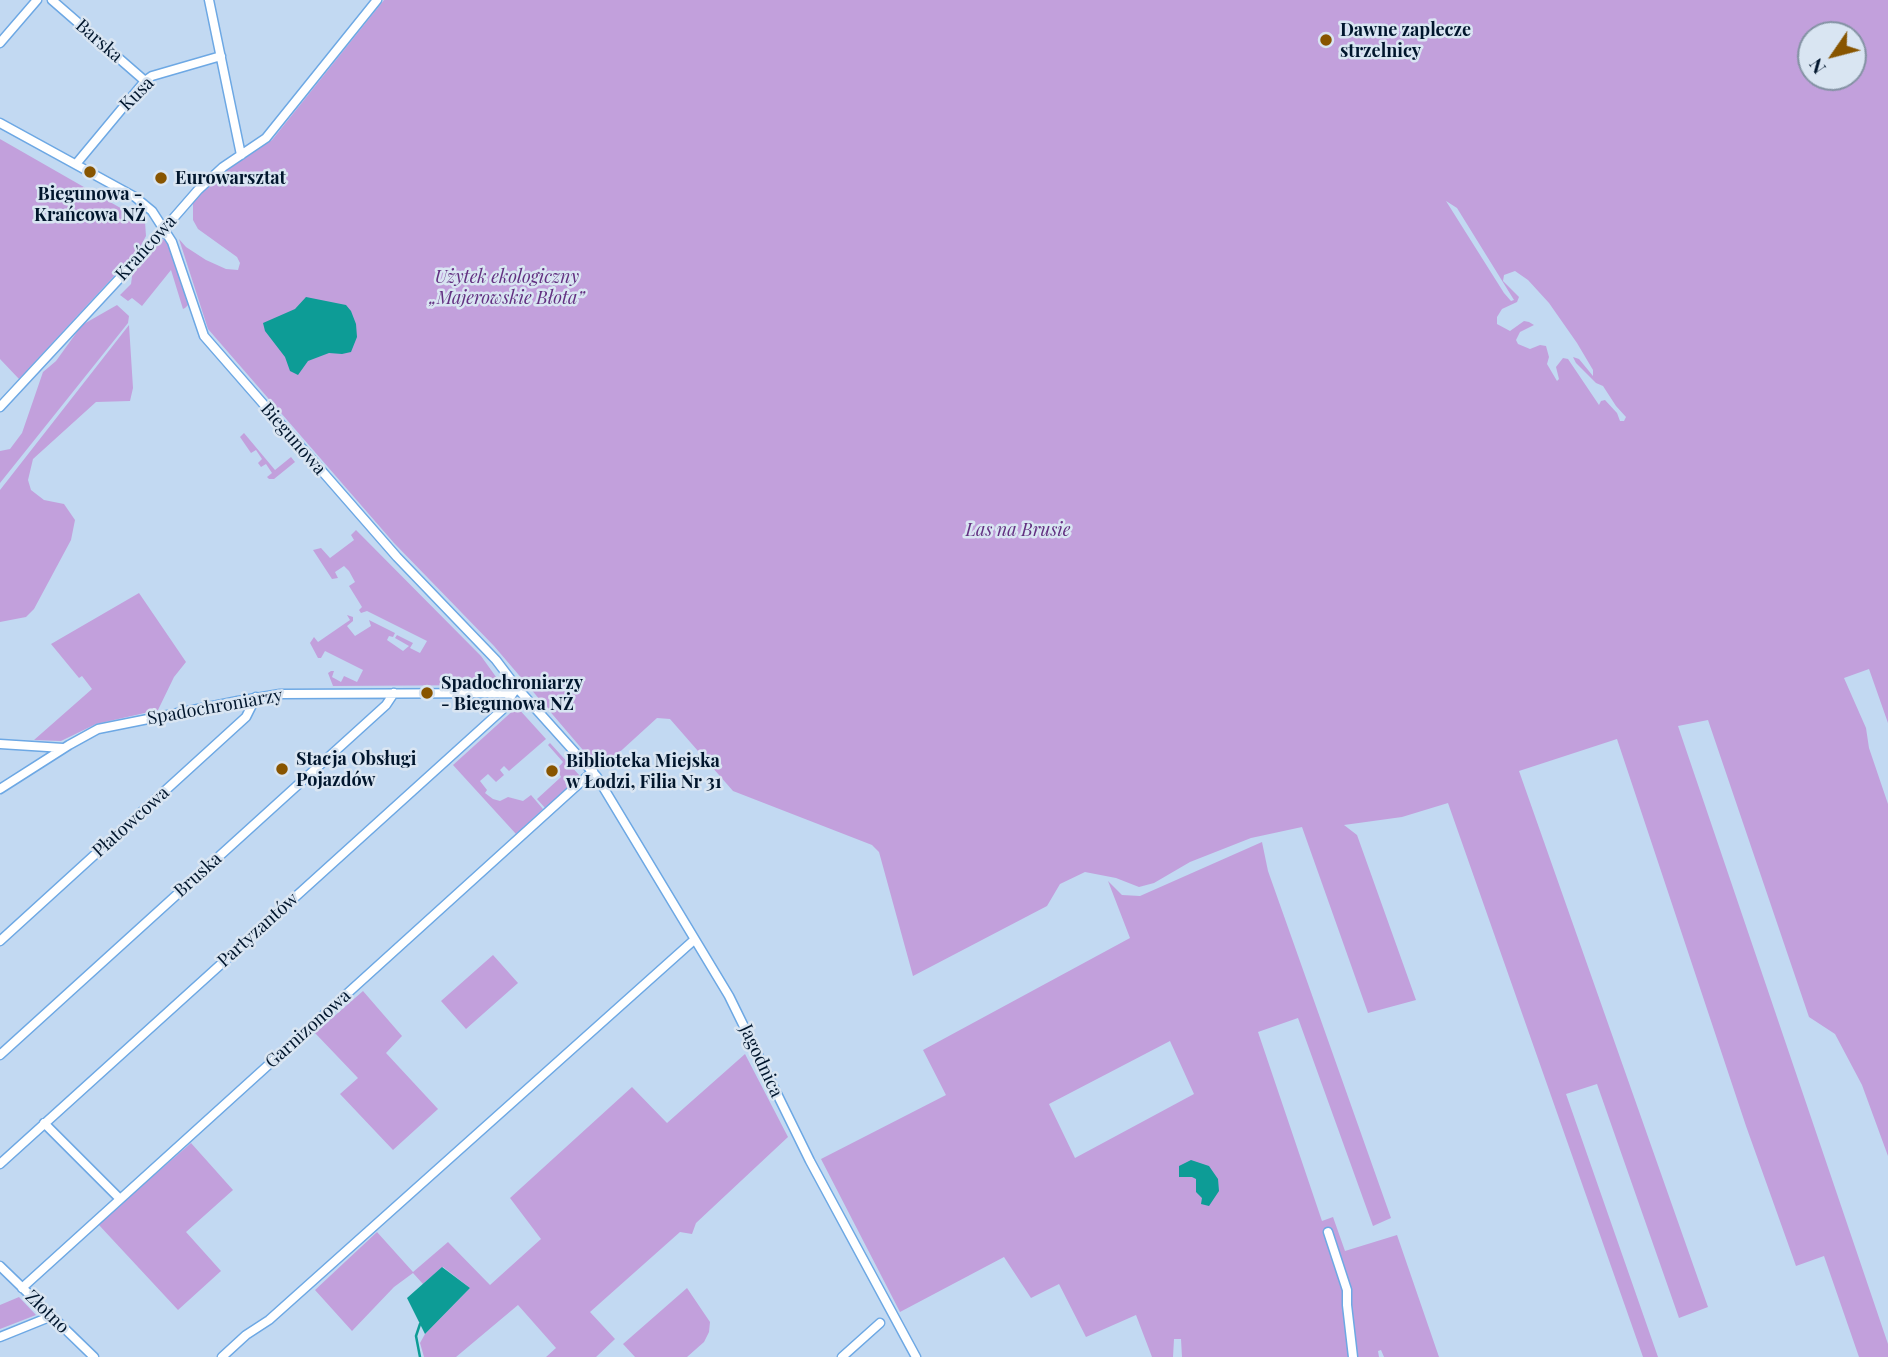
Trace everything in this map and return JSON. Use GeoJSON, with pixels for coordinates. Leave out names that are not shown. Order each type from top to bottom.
{"type":"FeatureCollection","features":[{"type":"Feature","properties":{"kind":"street"},"geometry":{"type":"LineString","coordinates":[[0,43],[37,0]]}},
{"type":"Feature","properties":{"kind":"street","name":"Barska"},"geometry":{"type":"LineString","coordinates":[[52,0],[145,81]]}},
{"type":"Feature","properties":{"kind":"street"},"geometry":{"type":"LineString","coordinates":[[209,0],[241,155]]}},
{"type":"Feature","properties":{"kind":"street","name":"Krańcowa"},"geometry":{"type":"LineString","coordinates":[[0,407],[204,184],[269,135],[377,0]]}},
{"type":"Feature","properties":{"kind":"street","name":"Kusa"},"geometry":{"type":"LineString","coordinates":[[76,164],[145,81],[161,72],[220,56]]}},
{"type":"Feature","properties":{"kind":"street","name":"Biegunowa"},"geometry":{"type":"LineString","coordinates":[[0,123],[135,197],[152,211],[165,228],[174,247],[204,336],[397,557],[472,635],[515,691],[593,771]]}},
{"type":"Feature","properties":{"kind":"street","name":"Spadochroniarzy"},"geometry":{"type":"LineString","coordinates":[[0,789],[86,734],[104,727],[256,697],[279,694],[515,691]]}},
{"type":"Feature","properties":{"kind":"street","name":"Partyzantów"},"geometry":{"type":"LineString","coordinates":[[0,1164],[502,710],[515,691]]}},
{"type":"Feature","properties":{"kind":"street","name":"Bruska"},"geometry":{"type":"LineString","coordinates":[[0,1055],[386,705],[394,693]]}},
{"type":"Feature","properties":{"kind":"street","name":"Płatowcowa"},"geometry":{"type":"LineString","coordinates":[[0,941],[246,718],[256,697]]}},
{"type":"Feature","properties":{"kind":"street"},"geometry":{"type":"LineString","coordinates":[[0,744],[63,748]]}},
{"type":"Feature","properties":{"kind":"street","name":"Jagodnica"},"geometry":{"type":"LineString","coordinates":[[593,771],[739,1014],[810,1161],[916,1357]]}},
{"type":"Feature","properties":{"kind":"street","name":"Garnizonowa"},"geometry":{"type":"LineString","coordinates":[[22,1288],[593,771]]}},
{"type":"Feature","properties":{"kind":"street"},"geometry":{"type":"LineString","coordinates":[[222,1357],[246,1335],[269,1320],[694,940]]}},
{"type":"Feature","properties":{"kind":"street"},"geometry":{"type":"LineString","coordinates":[[44,1123],[120,1199]]}},
{"type":"Feature","properties":{"kind":"street"},"geometry":{"type":"LineString","coordinates":[[1328,1233],[1347,1290],[1353,1357]]}},
{"type":"Feature","properties":{"kind":"street","name":"Złotno"},"geometry":{"type":"LineString","coordinates":[[0,1266],[94,1357]]}},
{"type":"Feature","properties":{"kind":"street"},"geometry":{"type":"LineString","coordinates":[[0,1337],[52,1316]]}},
{"type":"Feature","properties":{"kind":"street"},"geometry":{"type":"LineString","coordinates":[[842,1357],[880,1323]]}},
{"type":"Feature","properties":{"kind":"green space","name":"Las na Brusie"},"geometry":{"type":"Polygon","coordinates":[[[384,0],[1888,0],[1888,723],[1869,669],[1844,678],[1866,728],[1869,748],[1888,804],[1888,1156],[1862,1085],[1835,1034],[1809,1017],[1708,720],[1678,726],[1888,1344],[1888,1357],[1859,1357],[1824,1256],[1796,1266],[1746,1126],[1617,739],[1519,771],[1708,1307],[1679,1318],[1597,1084],[1566,1094],[1658,1357],[1643,1357],[1448,803],[1402,817],[1344,825],[1357,835],[1416,1000],[1368,1013],[1302,827],[1251,838],[1190,862],[1154,883],[1139,887],[1116,878],[1085,872],[1060,884],[1047,906],[913,976],[879,852],[872,845],[733,791],[670,719],[657,718],[600,770],[494,646],[394,543],[208,329],[179,239],[206,260],[226,269],[238,270],[240,263],[237,257],[198,229],[193,220],[193,203],[215,178],[272,140],[384,0]],[[1446,201],[1504,293],[1511,301],[1514,300],[1457,208],[1446,201]],[[1515,271],[1504,275],[1503,281],[1519,297],[1517,302],[1502,309],[1497,317],[1497,324],[1510,331],[1524,321],[1534,325],[1520,332],[1516,340],[1518,344],[1530,349],[1546,346],[1549,357],[1547,364],[1557,381],[1559,379],[1556,367],[1563,358],[1568,359],[1599,405],[1605,400],[1617,413],[1620,421],[1624,421],[1626,417],[1603,386],[1596,383],[1576,363],[1573,357],[1579,359],[1593,376],[1593,370],[1577,343],[1549,303],[1528,280],[1515,271]]]}},
{"type":"Feature","properties":{"kind":"green space"},"geometry":{"type":"Polygon","coordinates":[[[0,139],[145,222],[146,236],[139,249],[19,379],[0,359],[0,139]]]}},
{"type":"Feature","properties":{"kind":"green space"},"geometry":{"type":"Polygon","coordinates":[[[162,238],[169,244],[188,305],[183,309],[171,270],[142,306],[132,298],[128,301],[120,295],[131,284],[133,269],[162,238]]]}},
{"type":"Feature","properties":{"kind":"green space"},"geometry":{"type":"Polygon","coordinates":[[[117,305],[129,316],[128,323],[0,483],[0,451],[10,449],[22,433],[43,372],[56,361],[82,325],[117,305]]]}},
{"type":"Feature","properties":{"kind":"green space"},"geometry":{"type":"Polygon","coordinates":[[[129,325],[133,388],[130,401],[96,402],[33,459],[28,480],[31,490],[44,500],[64,504],[75,520],[71,540],[34,609],[26,617],[0,622],[0,490],[129,325]]]}},
{"type":"Feature","properties":{"kind":"green space"},"geometry":{"type":"Polygon","coordinates":[[[244,433],[275,470],[291,457],[295,462],[274,479],[269,479],[267,477],[272,473],[266,464],[261,467],[258,463],[262,459],[256,450],[251,453],[240,437],[244,433]]]}},
{"type":"Feature","properties":{"kind":"green space"},"geometry":{"type":"Polygon","coordinates":[[[356,530],[481,656],[499,681],[497,685],[333,686],[328,673],[331,671],[334,671],[332,677],[341,682],[344,676],[357,682],[363,670],[325,651],[321,658],[318,658],[310,643],[314,637],[318,642],[350,620],[347,615],[353,617],[353,621],[347,626],[355,636],[371,626],[369,620],[395,633],[387,640],[403,651],[409,646],[395,638],[397,635],[413,643],[410,648],[420,653],[427,641],[367,611],[361,613],[359,610],[362,607],[349,586],[355,582],[349,571],[344,566],[335,572],[338,578],[332,579],[313,550],[321,548],[330,558],[354,540],[351,535],[356,530]]]}},
{"type":"Feature","properties":{"kind":"green space"},"geometry":{"type":"Polygon","coordinates":[[[139,593],[186,662],[174,677],[158,710],[96,724],[61,741],[34,740],[92,689],[82,676],[79,678],[51,644],[139,593]]]}},
{"type":"Feature","properties":{"kind":"green space"},"geometry":{"type":"Polygon","coordinates":[[[517,707],[546,739],[509,771],[504,766],[500,770],[504,775],[496,782],[488,774],[480,781],[487,790],[485,793],[493,799],[500,801],[508,797],[523,801],[531,795],[543,809],[516,834],[453,765],[517,707]]]}},
{"type":"Feature","properties":{"kind":"green space"},"geometry":{"type":"Polygon","coordinates":[[[550,743],[580,776],[545,808],[537,799],[561,777],[557,769],[563,762],[548,745],[550,743]]]}},
{"type":"Feature","properties":{"kind":"green space"},"geometry":{"type":"Polygon","coordinates":[[[1262,842],[1268,871],[1391,1218],[1373,1226],[1298,1018],[1258,1032],[1322,1221],[1333,1217],[1345,1251],[1397,1235],[1439,1357],[1384,1357],[1381,1350],[1378,1351],[1379,1357],[1182,1357],[1181,1339],[1174,1339],[1173,1357],[1152,1357],[1136,1315],[1086,1337],[1059,1284],[1031,1298],[1004,1257],[900,1312],[821,1159],[946,1095],[923,1050],[1130,938],[1108,881],[1122,895],[1140,896],[1262,842]],[[1170,1041],[1049,1104],[1075,1158],[1194,1094],[1170,1041]]]}},
{"type":"Feature","properties":{"kind":"green space"},"geometry":{"type":"Polygon","coordinates":[[[493,955],[518,983],[466,1029],[441,1001],[493,955]]]}},
{"type":"Feature","properties":{"kind":"green space"},"geometry":{"type":"Polygon","coordinates":[[[363,991],[402,1036],[386,1053],[438,1109],[393,1150],[340,1094],[358,1078],[315,1033],[363,991]]]}},
{"type":"Feature","properties":{"kind":"green space"},"geometry":{"type":"Polygon","coordinates":[[[745,1054],[788,1137],[696,1223],[692,1234],[680,1232],[590,1312],[615,1339],[596,1357],[546,1357],[556,1348],[518,1305],[456,1357],[424,1357],[420,1343],[425,1334],[470,1288],[443,1267],[423,1284],[413,1273],[394,1287],[352,1331],[315,1290],[377,1232],[413,1272],[448,1242],[490,1285],[541,1239],[510,1198],[632,1087],[667,1123],[745,1054]]]}},
{"type":"Feature","properties":{"kind":"green space"},"geometry":{"type":"Polygon","coordinates":[[[191,1143],[233,1190],[186,1232],[221,1271],[178,1310],[98,1224],[191,1143]]]}},
{"type":"Feature","properties":{"kind":"green space"},"geometry":{"type":"Polygon","coordinates":[[[687,1288],[710,1322],[704,1342],[687,1357],[635,1357],[623,1344],[687,1288]]]}},
{"type":"Feature","properties":{"kind":"green space"},"geometry":{"type":"Polygon","coordinates":[[[19,1297],[36,1315],[0,1329],[0,1305],[19,1297]]]}},
{"type":"Feature","properties":{"kind":"shaded area"},"geometry":{"type":"Polygon","coordinates":[[[306,297],[346,305],[356,324],[357,337],[351,352],[329,353],[308,361],[298,375],[290,371],[285,357],[265,331],[263,323],[295,309],[306,297]]]}},
{"type":"Feature","properties":{"kind":"shaded area"},"geometry":{"type":"Polygon","coordinates":[[[1191,1160],[1209,1166],[1218,1179],[1219,1191],[1209,1206],[1201,1204],[1202,1198],[1196,1192],[1196,1179],[1179,1177],[1179,1166],[1191,1160]]]}},
{"type":"Feature","properties":{"kind":"shaded area"},"geometry":{"type":"Polygon","coordinates":[[[442,1267],[470,1288],[425,1334],[407,1298],[442,1267]]]}},
{"type":"Feature","properties":{"kind":"waterway"},"geometry":{"type":"LineString","coordinates":[[420,1324],[416,1336],[420,1357]]}},
{"type":"Feature","properties":{"kind":"place","name":"Dawne zaplecze strzelnicy"},"geometry":{"type":"Point","coordinates":[1326,40]}},
{"type":"Feature","properties":{"kind":"place","name":"Biegunowa - Krańcowa NŻ"},"geometry":{"type":"Point","coordinates":[90,172]}},
{"type":"Feature","properties":{"kind":"place","name":"Eurowarsztat"},"geometry":{"type":"Point","coordinates":[161,178]}},
{"type":"Feature","properties":{"kind":"place","name":"Spadochroniarzy - Biegunowa NŻ"},"geometry":{"type":"Point","coordinates":[427,693]}},
{"type":"Feature","properties":{"kind":"place","name":"Stacja Obsługi Pojazdów"},"geometry":{"type":"Point","coordinates":[282,769]}},
{"type":"Feature","properties":{"kind":"place","name":"Biblioteka Miejska w Łodzi, Filia Nr 31"},"geometry":{"type":"Point","coordinates":[552,771]}},
{"type":"Feature","properties":{"kind":"park label","name":"Użytek ekologiczny „Majerowskie Błota”"},"geometry":{"type":"Point","coordinates":[507,287]}}]}
